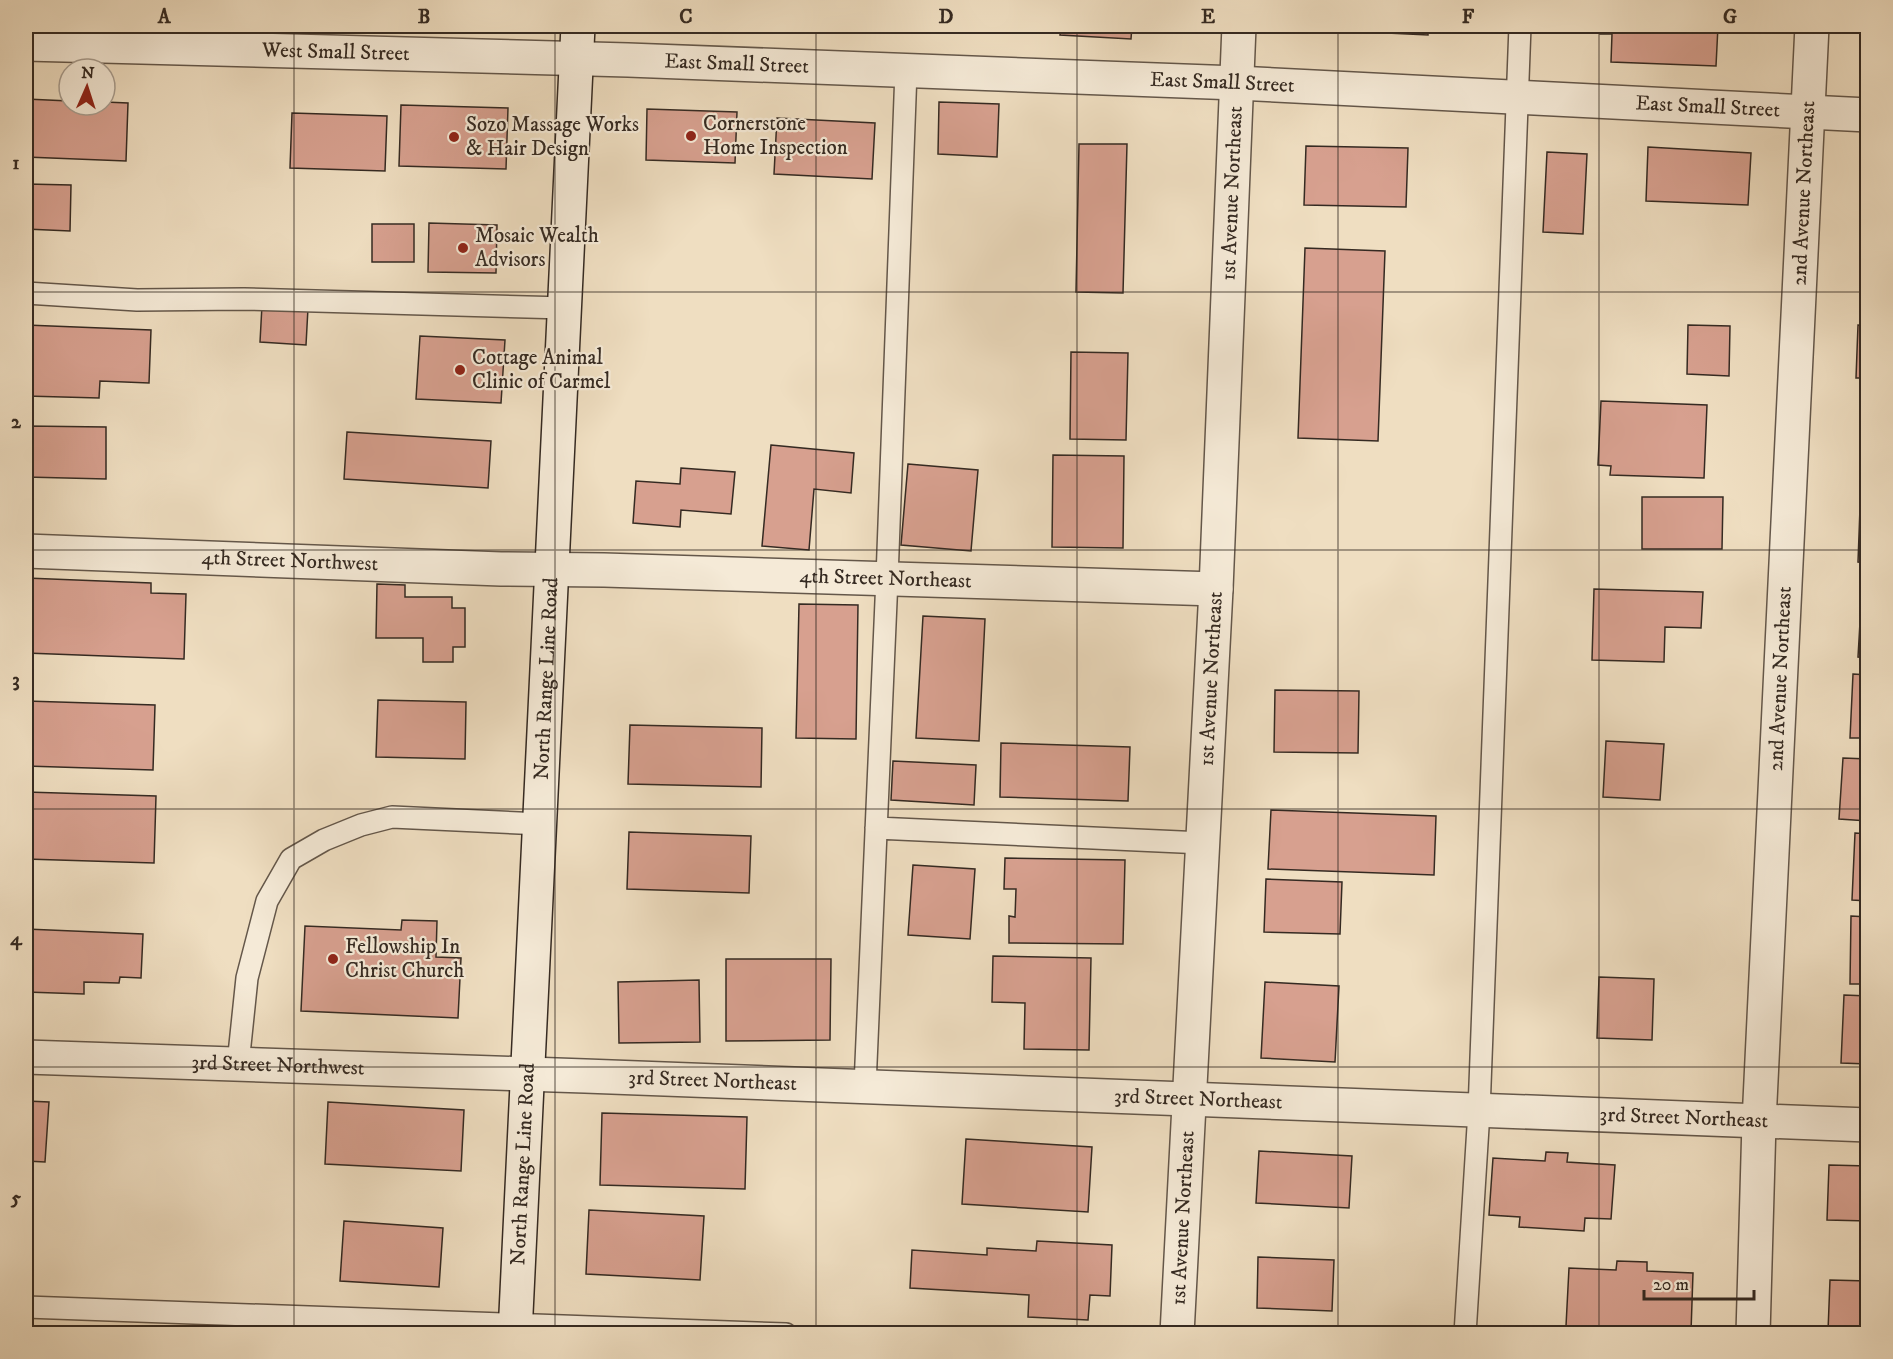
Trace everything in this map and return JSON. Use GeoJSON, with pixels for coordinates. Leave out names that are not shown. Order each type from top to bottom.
{"type":"FeatureCollection","features":[{"type":"Feature","properties":{"kind":"street","name":"North Range Line Road"},"geometry":{"type":"LineString","coordinates":[[516,1329],[578,26]]}},
{"type":"Feature","properties":{"kind":"street","name":"1st Avenue Northeast"},"geometry":{"type":"LineString","coordinates":[[1177,1334],[1216,589],[1239,26]]}},
{"type":"Feature","properties":{"kind":"street","name":"2nd Avenue Northeast"},"geometry":{"type":"LineString","coordinates":[[1754,1334],[1759,1122],[1812,26]]}},
{"type":"Feature","properties":{"kind":"street","name":"West Small Street"},"geometry":{"type":"LineString","coordinates":[[26,44],[577,60]]}},
{"type":"Feature","properties":{"kind":"street","name":"East Small Street"},"geometry":{"type":"LineString","coordinates":[[577,60],[1237,83],[1868,115]]}},
{"type":"Feature","properties":{"kind":"street","name":"4th Street Northwest"},"geometry":{"type":"LineString","coordinates":[[26,551],[553,569]]}},
{"type":"Feature","properties":{"kind":"street","name":"4th Street Northeast"},"geometry":{"type":"LineString","coordinates":[[553,569],[1216,589]]}},
{"type":"Feature","properties":{"kind":"street","name":"3rd Street Northwest"},"geometry":{"type":"LineString","coordinates":[[26,1057],[529,1074]]}},
{"type":"Feature","properties":{"kind":"street","name":"3rd Street Northeast"},"geometry":{"type":"LineString","coordinates":[[529,1074],[1868,1125]]}},
{"type":"Feature","properties":{"kind":"lane"},"geometry":{"type":"LineString","coordinates":[[1465,1334],[1479,1111],[1520,26]]}},
{"type":"Feature","properties":{"kind":"lane"},"geometry":{"type":"LineString","coordinates":[[865,1086],[906,71]]}},
{"type":"Feature","properties":{"kind":"lane"},"geometry":{"type":"LineString","coordinates":[[26,293],[137,300],[244,298],[565,308]]}},
{"type":"Feature","properties":{"kind":"lane"},"geometry":{"type":"LineString","coordinates":[[238,1064],[247,978],[267,901],[291,859],[324,840],[361,825],[392,817],[541,824]]}},
{"type":"Feature","properties":{"kind":"lane"},"geometry":{"type":"LineString","coordinates":[[876,828],[1203,843]]}},
{"type":"Feature","properties":{"kind":"lane"},"geometry":{"type":"LineString","coordinates":[[26,1307],[516,1329],[786,1334]]}},
{"type":"Feature","properties":{"kind":"building"},"geometry":{"type":"Polygon","coordinates":[[[1061,26],[1132,26],[1131,39],[1060,35],[1061,26]]]}},
{"type":"Feature","properties":{"kind":"building"},"geometry":{"type":"Polygon","coordinates":[[[1324,26],[1428,26],[1428,35],[1324,30],[1324,26]]]}},
{"type":"Feature","properties":{"kind":"building"},"geometry":{"type":"Polygon","coordinates":[[[1600,26],[1718,26],[1716,66],[1611,62],[1612,34],[1600,34],[1600,26]]]}},
{"type":"Feature","properties":{"kind":"building"},"geometry":{"type":"Polygon","coordinates":[[[26,99],[57,100],[57,117],[117,117],[117,103],[128,103],[126,161],[26,157],[26,99]]]}},
{"type":"Feature","properties":{"kind":"building"},"geometry":{"type":"Polygon","coordinates":[[[939,102],[999,104],[997,157],[938,154],[939,102]]]}},
{"type":"Feature","properties":{"kind":"building","name":"Sozo Massage Works & Hair Design"},"geometry":{"type":"Polygon","coordinates":[[[401,105],[508,108],[506,169],[399,166],[401,105]]]}},
{"type":"Feature","properties":{"kind":"building","name":"Cornerstone Home Inspection"},"geometry":{"type":"Polygon","coordinates":[[[647,109],[737,112],[735,163],[646,160],[647,109]]]}},
{"type":"Feature","properties":{"kind":"building"},"geometry":{"type":"Polygon","coordinates":[[[292,113],[387,116],[385,171],[290,168],[292,113]]]}},
{"type":"Feature","properties":{"kind":"building"},"geometry":{"type":"Polygon","coordinates":[[[777,118],[875,123],[872,179],[774,174],[777,118]]]}},
{"type":"Feature","properties":{"kind":"building"},"geometry":{"type":"Polygon","coordinates":[[[1079,144],[1127,144],[1123,293],[1076,292],[1079,144]]]}},
{"type":"Feature","properties":{"kind":"building"},"geometry":{"type":"Polygon","coordinates":[[[1306,146],[1408,148],[1406,207],[1304,205],[1306,146]]]}},
{"type":"Feature","properties":{"kind":"building"},"geometry":{"type":"Polygon","coordinates":[[[1648,147],[1751,153],[1748,205],[1646,201],[1648,147]]]}},
{"type":"Feature","properties":{"kind":"building"},"geometry":{"type":"Polygon","coordinates":[[[1547,152],[1587,154],[1583,234],[1543,232],[1547,152]]]}},
{"type":"Feature","properties":{"kind":"building"},"geometry":{"type":"Polygon","coordinates":[[[26,184],[71,185],[70,231],[26,229],[26,184]]]}},
{"type":"Feature","properties":{"kind":"building","name":"Mosaic Wealth Advisors"},"geometry":{"type":"Polygon","coordinates":[[[429,223],[497,225],[496,273],[428,272],[429,223]]]}},
{"type":"Feature","properties":{"kind":"building"},"geometry":{"type":"Polygon","coordinates":[[[372,224],[414,224],[414,262],[372,262],[372,224]]]}},
{"type":"Feature","properties":{"kind":"building"},"geometry":{"type":"Polygon","coordinates":[[[1305,248],[1385,251],[1378,441],[1298,438],[1305,248]]]}},
{"type":"Feature","properties":{"kind":"building"},"geometry":{"type":"Polygon","coordinates":[[[262,305],[308,308],[306,345],[260,342],[262,305]]]}},
{"type":"Feature","properties":{"kind":"building"},"geometry":{"type":"Polygon","coordinates":[[[26,325],[151,330],[149,383],[100,381],[99,398],[26,396],[26,325]]]}},
{"type":"Feature","properties":{"kind":"building"},"geometry":{"type":"Polygon","coordinates":[[[1688,325],[1730,326],[1729,376],[1687,374],[1688,325]]]}},
{"type":"Feature","properties":{"kind":"building"},"geometry":{"type":"Polygon","coordinates":[[[1858,325],[1868,326],[1868,378],[1856,378],[1858,325]]]}},
{"type":"Feature","properties":{"kind":"building","name":"Cottage Animal Clinic of Carmel"},"geometry":{"type":"Polygon","coordinates":[[[420,336],[505,340],[501,403],[416,399],[420,336]]]}},
{"type":"Feature","properties":{"kind":"building"},"geometry":{"type":"Polygon","coordinates":[[[1071,352],[1128,353],[1126,440],[1070,439],[1071,352]]]}},
{"type":"Feature","properties":{"kind":"building"},"geometry":{"type":"Polygon","coordinates":[[[1601,401],[1707,405],[1704,478],[1610,475],[1611,466],[1598,465],[1601,401]]]}},
{"type":"Feature","properties":{"kind":"building"},"geometry":{"type":"Polygon","coordinates":[[[26,426],[106,427],[106,479],[26,477],[26,426]]]}},
{"type":"Feature","properties":{"kind":"building"},"geometry":{"type":"Polygon","coordinates":[[[347,432],[491,441],[488,488],[344,479],[347,432]]]}},
{"type":"Feature","properties":{"kind":"building"},"geometry":{"type":"Polygon","coordinates":[[[771,445],[854,453],[851,493],[814,489],[809,550],[762,546],[771,445]]]}},
{"type":"Feature","properties":{"kind":"building"},"geometry":{"type":"Polygon","coordinates":[[[1053,455],[1124,456],[1123,548],[1052,547],[1053,455]]]}},
{"type":"Feature","properties":{"kind":"building"},"geometry":{"type":"Polygon","coordinates":[[[908,464],[978,470],[971,551],[901,545],[908,464]]]}},
{"type":"Feature","properties":{"kind":"building"},"geometry":{"type":"Polygon","coordinates":[[[681,468],[735,472],[731,514],[681,510],[680,527],[633,523],[636,481],[680,484],[681,468]]]}},
{"type":"Feature","properties":{"kind":"building"},"geometry":{"type":"Polygon","coordinates":[[[1642,497],[1723,497],[1722,549],[1642,549],[1642,497]]]}},
{"type":"Feature","properties":{"kind":"building"},"geometry":{"type":"Polygon","coordinates":[[[1860,508],[1868,509],[1868,563],[1858,562],[1860,508]]]}},
{"type":"Feature","properties":{"kind":"building"},"geometry":{"type":"Polygon","coordinates":[[[26,578],[151,583],[151,593],[186,594],[184,659],[26,653],[26,578]]]}},
{"type":"Feature","properties":{"kind":"building"},"geometry":{"type":"Polygon","coordinates":[[[377,584],[405,585],[405,597],[452,597],[452,608],[465,608],[465,647],[453,647],[453,662],[423,662],[423,638],[376,638],[377,584]]]}},
{"type":"Feature","properties":{"kind":"building"},"geometry":{"type":"Polygon","coordinates":[[[1862,588],[1868,588],[1868,658],[1858,657],[1862,588]]]}},
{"type":"Feature","properties":{"kind":"building"},"geometry":{"type":"Polygon","coordinates":[[[1594,589],[1703,592],[1701,628],[1665,627],[1664,662],[1592,660],[1594,589]]]}},
{"type":"Feature","properties":{"kind":"building"},"geometry":{"type":"Polygon","coordinates":[[[799,604],[858,605],[856,739],[796,738],[799,604]]]}},
{"type":"Feature","properties":{"kind":"building"},"geometry":{"type":"Polygon","coordinates":[[[923,616],[985,619],[979,741],[916,738],[923,616]]]}},
{"type":"Feature","properties":{"kind":"building"},"geometry":{"type":"Polygon","coordinates":[[[1853,674],[1868,675],[1868,738],[1850,738],[1853,674]]]}},
{"type":"Feature","properties":{"kind":"building"},"geometry":{"type":"Polygon","coordinates":[[[1275,690],[1359,691],[1358,753],[1274,752],[1275,690]]]}},
{"type":"Feature","properties":{"kind":"building"},"geometry":{"type":"Polygon","coordinates":[[[378,700],[466,702],[465,759],[376,757],[378,700]]]}},
{"type":"Feature","properties":{"kind":"building"},"geometry":{"type":"Polygon","coordinates":[[[26,701],[155,705],[153,770],[26,766],[26,701]]]}},
{"type":"Feature","properties":{"kind":"building"},"geometry":{"type":"Polygon","coordinates":[[[630,725],[762,728],[761,787],[628,784],[630,725]]]}},
{"type":"Feature","properties":{"kind":"building"},"geometry":{"type":"Polygon","coordinates":[[[1606,741],[1664,744],[1660,800],[1603,797],[1606,741]]]}},
{"type":"Feature","properties":{"kind":"building"},"geometry":{"type":"Polygon","coordinates":[[[1001,743],[1130,747],[1128,801],[1000,797],[1001,743]]]}},
{"type":"Feature","properties":{"kind":"building"},"geometry":{"type":"Polygon","coordinates":[[[1843,758],[1868,759],[1868,821],[1839,819],[1843,758]]]}},
{"type":"Feature","properties":{"kind":"building"},"geometry":{"type":"Polygon","coordinates":[[[893,761],[976,765],[974,805],[891,800],[893,761]]]}},
{"type":"Feature","properties":{"kind":"building"},"geometry":{"type":"Polygon","coordinates":[[[26,792],[156,796],[154,863],[26,859],[26,792]]]}},
{"type":"Feature","properties":{"kind":"building"},"geometry":{"type":"Polygon","coordinates":[[[1271,810],[1436,816],[1434,875],[1268,869],[1271,810]]]}},
{"type":"Feature","properties":{"kind":"building"},"geometry":{"type":"Polygon","coordinates":[[[629,832],[751,836],[749,893],[627,889],[629,832]]]}},
{"type":"Feature","properties":{"kind":"building"},"geometry":{"type":"Polygon","coordinates":[[[1855,833],[1868,834],[1868,901],[1852,900],[1855,833]]]}},
{"type":"Feature","properties":{"kind":"building"},"geometry":{"type":"Polygon","coordinates":[[[1005,858],[1125,860],[1123,944],[1009,943],[1009,916],[1015,917],[1016,889],[1004,889],[1005,858]]]}},
{"type":"Feature","properties":{"kind":"building"},"geometry":{"type":"Polygon","coordinates":[[[913,865],[975,869],[970,939],[908,935],[913,865]]]}},
{"type":"Feature","properties":{"kind":"building"},"geometry":{"type":"Polygon","coordinates":[[[1266,879],[1342,882],[1340,934],[1264,932],[1266,879]]]}},
{"type":"Feature","properties":{"kind":"building"},"geometry":{"type":"Polygon","coordinates":[[[1851,916],[1868,917],[1868,984],[1850,984],[1851,916]]]}},
{"type":"Feature","properties":{"kind":"building"},"geometry":{"type":"Polygon","coordinates":[[[402,920],[437,921],[436,957],[461,958],[458,1018],[301,1011],[305,926],[401,930],[402,920]]]}},
{"type":"Feature","properties":{"kind":"building"},"geometry":{"type":"Polygon","coordinates":[[[26,929],[143,934],[141,978],[120,977],[119,983],[84,982],[84,994],[26,992],[26,929]]]}},
{"type":"Feature","properties":{"kind":"building"},"geometry":{"type":"Polygon","coordinates":[[[993,956],[1091,958],[1089,1050],[1024,1049],[1025,1003],[992,1002],[993,956]]]}},
{"type":"Feature","properties":{"kind":"building"},"geometry":{"type":"Polygon","coordinates":[[[726,959],[831,959],[830,1040],[726,1041],[726,959]]]}},
{"type":"Feature","properties":{"kind":"building"},"geometry":{"type":"Polygon","coordinates":[[[1599,977],[1654,979],[1652,1040],[1597,1038],[1599,977]]]}},
{"type":"Feature","properties":{"kind":"building"},"geometry":{"type":"Polygon","coordinates":[[[699,980],[700,1042],[619,1043],[618,982],[699,980]]]}},
{"type":"Feature","properties":{"kind":"building"},"geometry":{"type":"Polygon","coordinates":[[[1265,982],[1339,986],[1335,1062],[1261,1058],[1265,982]]]}},
{"type":"Feature","properties":{"kind":"building"},"geometry":{"type":"Polygon","coordinates":[[[1844,995],[1868,996],[1868,1064],[1841,1063],[1844,995]]]}},
{"type":"Feature","properties":{"kind":"building"},"geometry":{"type":"Polygon","coordinates":[[[26,1101],[49,1102],[45,1162],[26,1161],[26,1101]]]}},
{"type":"Feature","properties":{"kind":"building"},"geometry":{"type":"Polygon","coordinates":[[[328,1102],[464,1110],[461,1171],[325,1164],[328,1102]]]}},
{"type":"Feature","properties":{"kind":"building"},"geometry":{"type":"Polygon","coordinates":[[[602,1113],[747,1117],[745,1189],[600,1185],[602,1113]]]}},
{"type":"Feature","properties":{"kind":"building"},"geometry":{"type":"Polygon","coordinates":[[[966,1139],[1092,1147],[1088,1212],[962,1204],[966,1139]]]}},
{"type":"Feature","properties":{"kind":"building"},"geometry":{"type":"Polygon","coordinates":[[[1259,1151],[1352,1156],[1349,1208],[1256,1203],[1259,1151]]]}},
{"type":"Feature","properties":{"kind":"building"},"geometry":{"type":"Polygon","coordinates":[[[1546,1152],[1568,1153],[1567,1162],[1615,1165],[1611,1219],[1585,1218],[1584,1231],[1519,1227],[1520,1217],[1489,1215],[1493,1158],[1545,1161],[1546,1152]]]}},
{"type":"Feature","properties":{"kind":"building"},"geometry":{"type":"Polygon","coordinates":[[[1829,1165],[1868,1166],[1868,1221],[1827,1220],[1829,1165]]]}},
{"type":"Feature","properties":{"kind":"building"},"geometry":{"type":"Polygon","coordinates":[[[589,1210],[704,1216],[700,1280],[586,1274],[589,1210]]]}},
{"type":"Feature","properties":{"kind":"building"},"geometry":{"type":"Polygon","coordinates":[[[344,1221],[443,1228],[439,1287],[340,1281],[344,1221]]]}},
{"type":"Feature","properties":{"kind":"building"},"geometry":{"type":"Polygon","coordinates":[[[1037,1241],[1112,1245],[1110,1296],[1090,1295],[1088,1320],[1028,1317],[1029,1295],[910,1288],[912,1250],[987,1255],[987,1248],[1036,1251],[1037,1241]]]}},
{"type":"Feature","properties":{"kind":"building"},"geometry":{"type":"Polygon","coordinates":[[[1258,1257],[1334,1260],[1332,1311],[1257,1308],[1258,1257]]]}},
{"type":"Feature","properties":{"kind":"building"},"geometry":{"type":"Polygon","coordinates":[[[1617,1261],[1647,1262],[1647,1271],[1693,1273],[1691,1332],[1660,1330],[1660,1334],[1594,1334],[1595,1327],[1566,1326],[1569,1268],[1616,1270],[1617,1261]]]}},
{"type":"Feature","properties":{"kind":"building"},"geometry":{"type":"Polygon","coordinates":[[[1830,1280],[1868,1281],[1868,1333],[1828,1331],[1830,1280]]]}},
{"type":"Feature","properties":{"kind":"building"},"geometry":{"type":"Polygon","coordinates":[[[326,1326],[429,1331],[429,1334],[326,1334],[326,1326]]]}},
{"type":"Feature","properties":{"kind":"place","name":"Cornerstone Home Inspection"},"geometry":{"type":"Point","coordinates":[691,136]}},
{"type":"Feature","properties":{"kind":"place","name":"Sozo Massage Works & Hair Design"},"geometry":{"type":"Point","coordinates":[454,137]}},
{"type":"Feature","properties":{"kind":"place","name":"Mosaic Wealth Advisors"},"geometry":{"type":"Point","coordinates":[463,248]}},
{"type":"Feature","properties":{"kind":"place","name":"Cottage Animal Clinic of Carmel"},"geometry":{"type":"Point","coordinates":[460,370]}},
{"type":"Feature","properties":{"kind":"place","name":"Fellowship In Christ Church"},"geometry":{"type":"Point","coordinates":[333,959]}}]}
